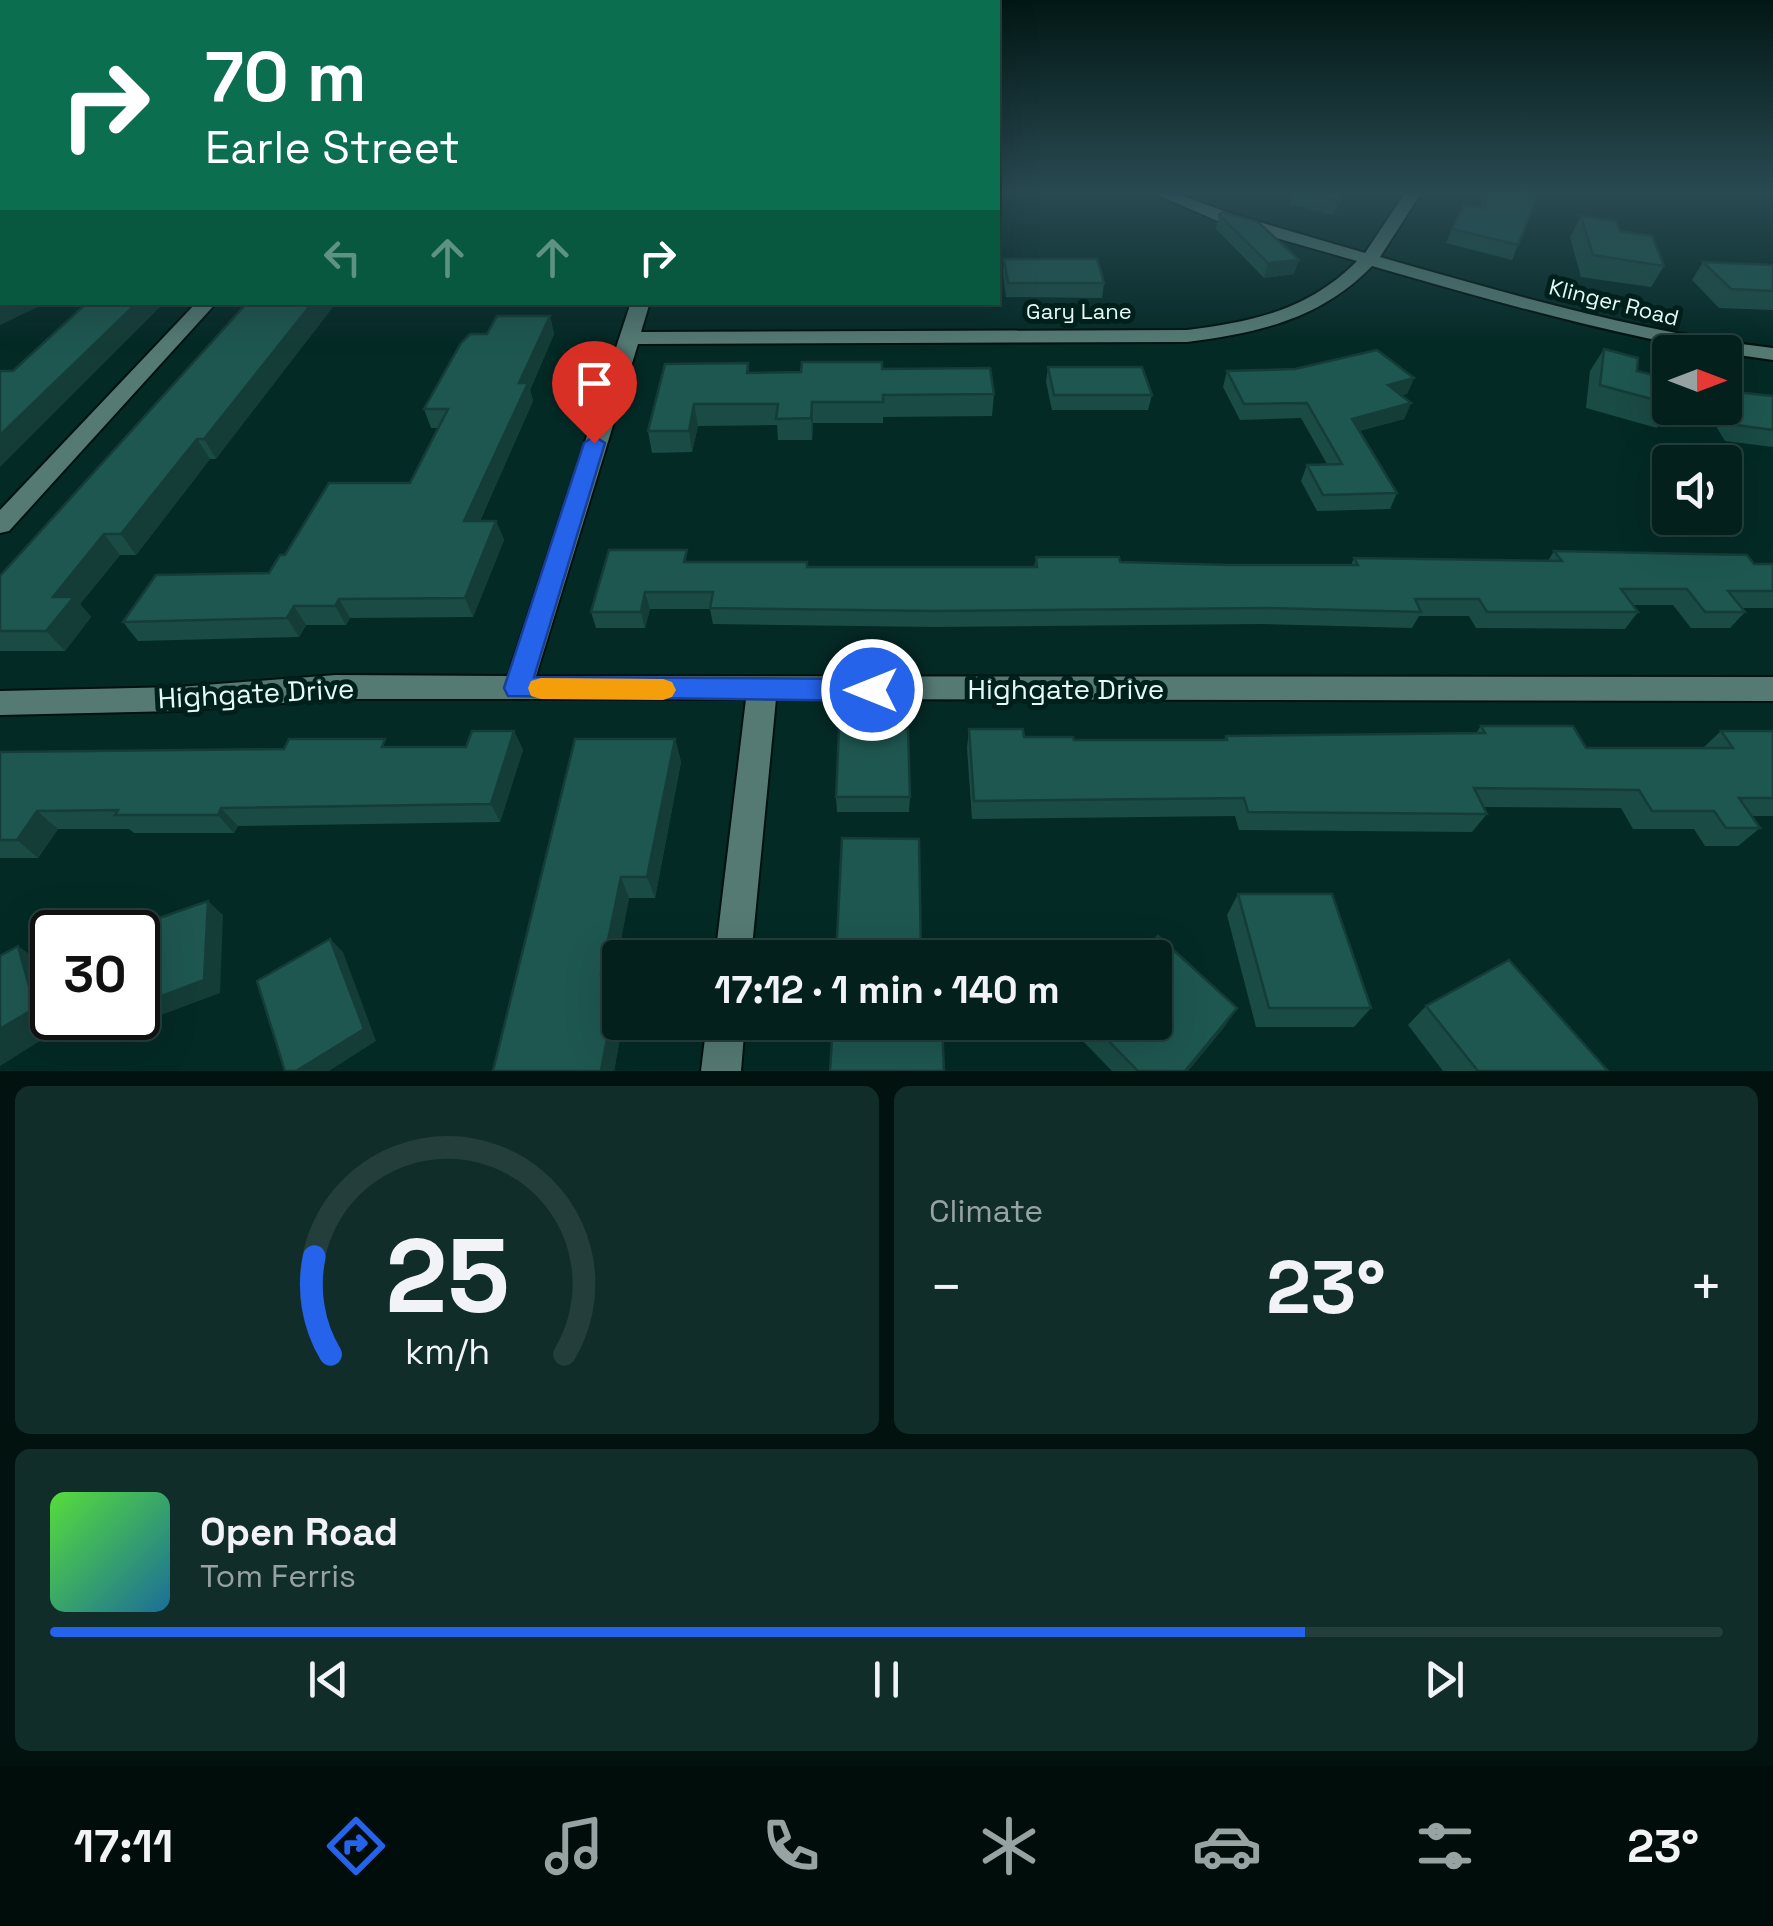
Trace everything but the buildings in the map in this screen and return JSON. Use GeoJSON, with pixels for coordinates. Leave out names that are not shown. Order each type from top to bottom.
{"type":"FeatureCollection","features":[{"type":"Feature","properties":{"kind":"street","name":"Klinger Road"},"geometry":{"type":"LineString","coordinates":[[1310,243],[1692,344],[1773,354]]}},
{"type":"Feature","properties":{"kind":"street","name":"Gary Lane"},"geometry":{"type":"LineString","coordinates":[[627,338],[1187,336],[1246,330],[1302,313],[1347,285],[1382,243]]}},
{"type":"Feature","properties":{"kind":"street"},"geometry":{"type":"LineString","coordinates":[[0,526],[205,305]]}},
{"type":"Feature","properties":{"kind":"street"},"geometry":{"type":"LineString","coordinates":[[518,688],[640,305]]}},
{"type":"Feature","properties":{"kind":"street","name":"Highgate Drive"},"geometry":{"type":"LineString","coordinates":[[0,703],[178,699],[336,687],[1773,689]]}},
{"type":"Feature","properties":{"kind":"street"},"geometry":{"type":"LineString","coordinates":[[735,940],[762,690]]}},
{"type":"Feature","properties":{"kind":"street"},"geometry":{"type":"LineString","coordinates":[[721,1071],[724,1040]]}},
{"type":"Feature","properties":{"kind":"slow traffic"},"geometry":{"type":"LineString","coordinates":[[541,688],[663,690]]}},
{"type":"Feature","properties":{"kind":"route"},"geometry":{"type":"LineString","coordinates":[[594,443],[518,688],[872,690]]}}]}
